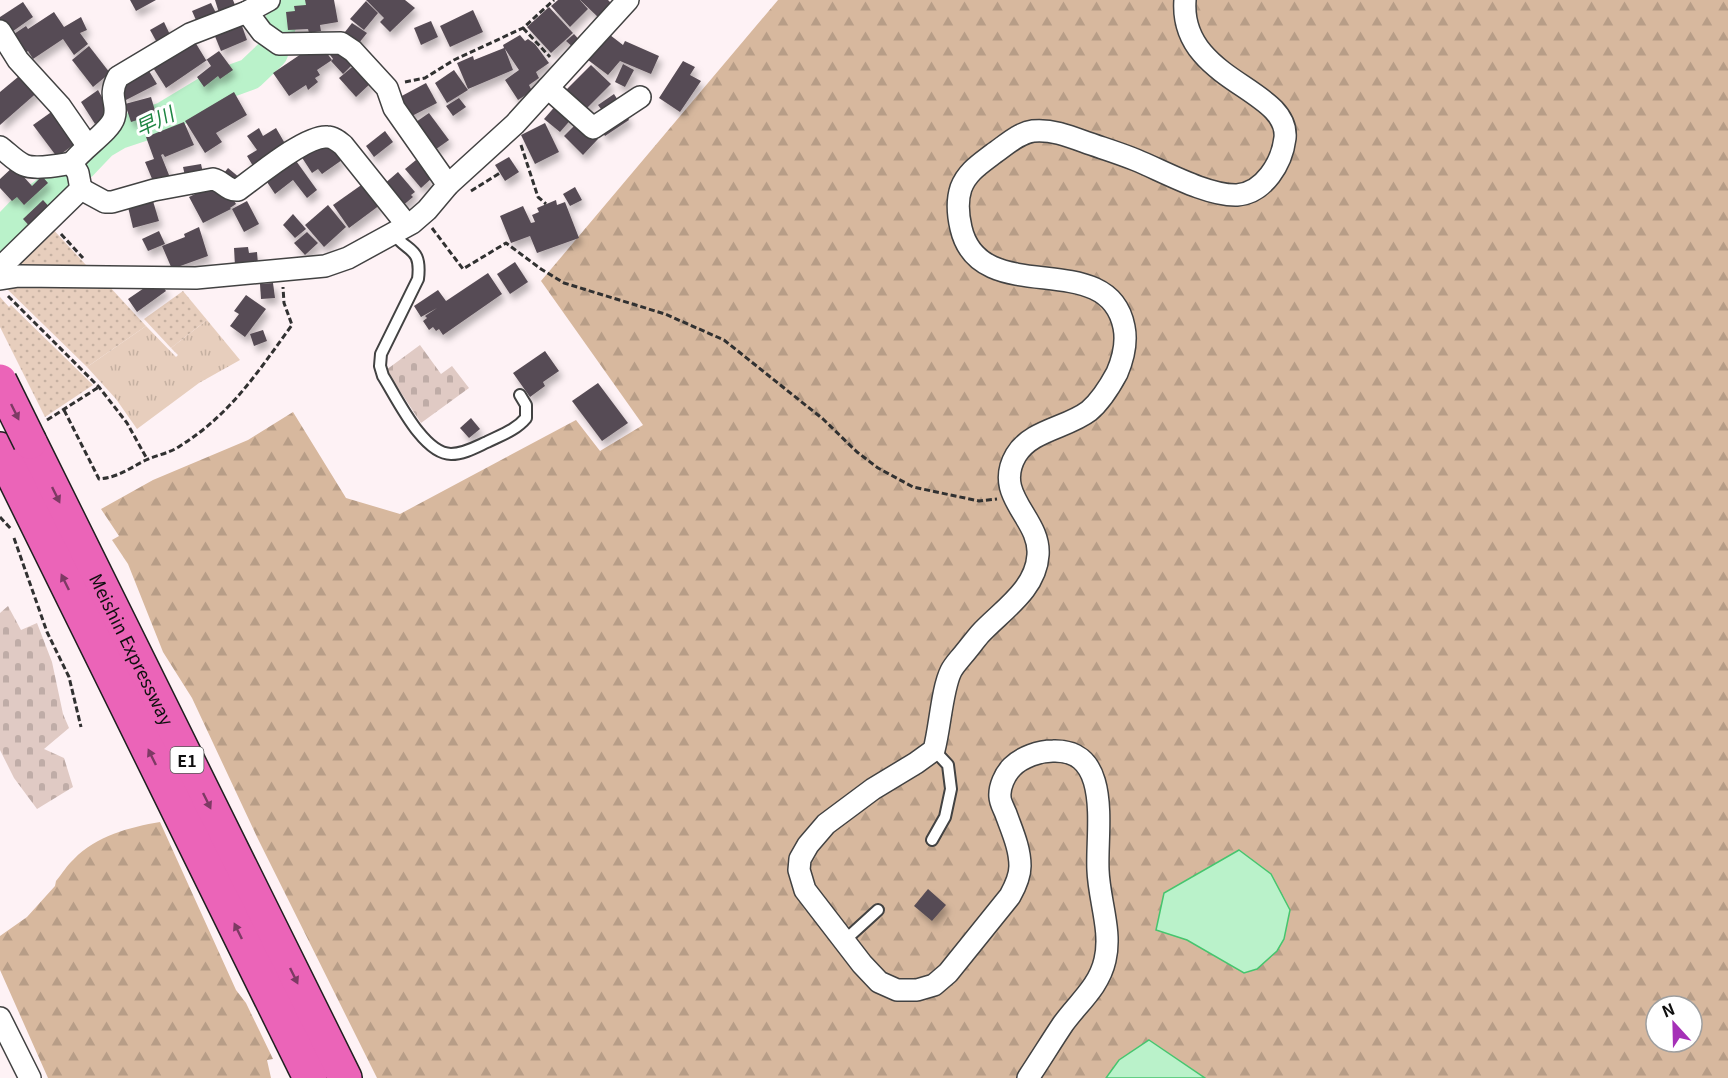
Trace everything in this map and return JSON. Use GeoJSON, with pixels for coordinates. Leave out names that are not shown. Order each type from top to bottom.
{"type":"FeatureCollection","features":[{"type":"Feature","properties":{"kind":"highway","name":"Meishin Expressway"},"geometry":{"type":"LineString","coordinates":[[0,381],[25,438],[345,1078]]}},
{"type":"Feature","properties":{"kind":"highway","name":"Meishin Expressway"},"geometry":{"type":"LineString","coordinates":[[25,438],[16,482],[310,1078]]}},
{"type":"Feature","properties":{"kind":"street"},"geometry":{"type":"LineString","coordinates":[[0,268],[49,221],[76,173],[87,145],[109,128],[114,120],[116,112],[112,98],[113,87],[118,77],[190,34],[247,12],[269,0]]}},
{"type":"Feature","properties":{"kind":"street"},"geometry":{"type":"LineString","coordinates":[[0,279],[19,276],[196,278],[325,266],[348,258],[400,229],[427,210],[448,185],[510,129],[628,0]]}},
{"type":"Feature","properties":{"kind":"street"},"geometry":{"type":"LineString","coordinates":[[1028,1078],[1064,1023],[1098,981],[1105,959],[1107,933],[1098,872],[1098,797],[1094,776],[1085,762],[1072,753],[1049,751],[1023,759],[1011,768],[1003,782],[1000,797],[1018,850],[1020,868],[1017,883],[1003,905],[948,973],[934,985],[917,990],[897,990],[879,982],[862,964],[806,890],[799,870],[800,859],[808,845],[826,824],[873,789],[916,764],[934,750],[951,670],[980,634],[1024,591],[1034,572],[1039,553],[1034,531],[1013,497],[1009,483],[1011,465],[1018,452],[1033,438],[1089,411],[1110,387],[1121,363],[1124,327],[1113,303],[1103,293],[1086,285],[1065,280],[1019,275],[985,264],[969,250],[963,238],[958,206],[961,187],[972,169],[1017,136],[1031,131],[1061,134],[1134,159],[1191,184],[1222,193],[1239,195],[1257,189],[1274,170],[1285,139],[1280,116],[1221,72],[1199,51],[1187,30],[1184,16],[1185,0]]}},
{"type":"Feature","properties":{"kind":"street"},"geometry":{"type":"LineString","coordinates":[[247,12],[262,32],[275,41],[341,43],[354,51],[387,88],[394,108],[448,185]]}},
{"type":"Feature","properties":{"kind":"street"},"geometry":{"type":"LineString","coordinates":[[0,31],[18,60],[60,106],[87,145]]}},
{"type":"Feature","properties":{"kind":"street"},"geometry":{"type":"LineString","coordinates":[[548,88],[593,128],[640,97]]}},
{"type":"Feature","properties":{"kind":"street"},"geometry":{"type":"LineString","coordinates":[[0,147],[22,164],[76,173],[105,202],[213,179],[230,189],[238,190],[305,143],[326,136],[334,138],[343,145],[400,229]]}},
{"type":"Feature","properties":{"kind":"street"},"geometry":{"type":"LineString","coordinates":[[3,1030],[30,1078]]}},
{"type":"Feature","properties":{"kind":"lane"},"geometry":{"type":"LineString","coordinates":[[400,229],[397,239],[410,248],[420,266],[418,279],[381,354],[380,366],[383,376],[424,441],[437,451],[452,454],[469,450],[520,426],[526,418],[526,405],[520,395]]}},
{"type":"Feature","properties":{"kind":"lane"},"geometry":{"type":"LineString","coordinates":[[932,840],[945,817],[951,789],[948,765],[934,750]]}},
{"type":"Feature","properties":{"kind":"lane"},"geometry":{"type":"LineString","coordinates":[[844,941],[878,910]]}},
{"type":"Feature","properties":{"kind":"path"},"geometry":{"type":"LineString","coordinates":[[387,88],[425,78],[454,60],[523,28],[554,0]]}},
{"type":"Feature","properties":{"kind":"path"},"geometry":{"type":"LineString","coordinates":[[523,28],[563,72]]}},
{"type":"Feature","properties":{"kind":"path"},"geometry":{"type":"LineString","coordinates":[[510,129],[522,148],[538,197],[546,204]]}},
{"type":"Feature","properties":{"kind":"path"},"geometry":{"type":"LineString","coordinates":[[49,221],[93,269],[93,277]]}},
{"type":"Feature","properties":{"kind":"path"},"geometry":{"type":"LineString","coordinates":[[430,225],[464,269],[506,243],[564,283],[665,314],[724,340],[823,419],[857,452],[878,468],[913,487],[979,501],[1013,497]]}},
{"type":"Feature","properties":{"kind":"path"},"geometry":{"type":"LineString","coordinates":[[64,410],[99,479],[115,477],[147,459],[178,447],[225,412],[292,325],[284,303],[282,270]]}},
{"type":"Feature","properties":{"kind":"path"},"geometry":{"type":"LineString","coordinates":[[0,288],[99,387],[127,423],[147,459]]}},
{"type":"Feature","properties":{"kind":"path"},"geometry":{"type":"LineString","coordinates":[[25,438],[99,387]]}},
{"type":"Feature","properties":{"kind":"path"},"geometry":{"type":"LineString","coordinates":[[0,517],[11,530],[46,632],[69,678],[81,727]]}},
{"type":"Feature","properties":{"kind":"green space"},"geometry":{"type":"Polygon","coordinates":[[[778,0],[1728,0],[1728,1078],[1205,1078],[1149,1040],[1119,1060],[1106,1078],[377,1078],[257,837],[192,698],[163,652],[128,564],[112,540],[119,536],[101,509],[153,480],[248,440],[293,412],[346,498],[400,514],[576,420],[600,451],[643,425],[541,281],[778,0]],[[1187,940],[1245,973],[1257,969],[1187,940]]]}},
{"type":"Feature","properties":{"kind":"green space"},"geometry":{"type":"Polygon","coordinates":[[[50,226],[86,265],[84,269],[18,268],[10,264],[50,226]]]}},
{"type":"Feature","properties":{"kind":"green space"},"geometry":{"type":"Polygon","coordinates":[[[108,285],[146,326],[87,367],[4,286],[108,285]]]}},
{"type":"Feature","properties":{"kind":"green space"},"geometry":{"type":"Polygon","coordinates":[[[183,291],[207,320],[171,348],[144,319],[183,291]]]}},
{"type":"Feature","properties":{"kind":"green space"},"geometry":{"type":"Polygon","coordinates":[[[0,297],[93,385],[45,417],[0,327],[0,297]]]}},
{"type":"Feature","properties":{"kind":"green space"},"geometry":{"type":"Polygon","coordinates":[[[207,320],[240,360],[199,383],[137,429],[116,399],[87,367],[146,326],[176,357],[178,355],[171,348],[207,320]]]}},
{"type":"Feature","properties":{"kind":"green space"},"geometry":{"type":"Polygon","coordinates":[[[420,345],[441,374],[452,366],[469,388],[421,423],[386,370],[420,345]]]}},
{"type":"Feature","properties":{"kind":"green space"},"geometry":{"type":"Polygon","coordinates":[[[8,606],[21,630],[37,623],[52,662],[63,714],[69,728],[44,749],[64,758],[73,787],[37,809],[14,778],[0,750],[0,613],[8,606]]]}},
{"type":"Feature","properties":{"kind":"green space"},"geometry":{"type":"Polygon","coordinates":[[[160,822],[236,990],[246,1003],[273,1059],[267,1060],[271,1078],[48,1078],[0,970],[0,936],[27,917],[55,886],[56,881],[69,864],[92,844],[114,834],[160,822]]]}},
{"type":"Feature","properties":{"kind":"shaded area"},"geometry":{"type":"Polygon","coordinates":[[[1239,850],[1271,874],[1290,910],[1284,939],[1277,951],[1257,969],[1244,973],[1187,940],[1156,930],[1164,893],[1239,850]]]}},
{"type":"Feature","properties":{"kind":"shaded area"},"geometry":{"type":"Polygon","coordinates":[[[1149,1040],[1205,1078],[1106,1078],[1119,1060],[1149,1040]]]}},
{"type":"Feature","properties":{"kind":"building"},"geometry":{"type":"Polygon","coordinates":[[[130,0],[156,0],[136,11],[130,0]]]}},
{"type":"Feature","properties":{"kind":"building"},"geometry":{"type":"Polygon","coordinates":[[[215,0],[233,0],[237,10],[220,16],[215,0]]]}},
{"type":"Feature","properties":{"kind":"building"},"geometry":{"type":"Polygon","coordinates":[[[305,0],[334,0],[338,22],[320,25],[321,31],[309,33],[308,29],[288,30],[286,12],[295,11],[294,6],[306,5],[305,0]]]}},
{"type":"Feature","properties":{"kind":"building"},"geometry":{"type":"Polygon","coordinates":[[[366,0],[405,0],[415,8],[390,32],[380,22],[384,18],[366,0]]]}},
{"type":"Feature","properties":{"kind":"building"},"geometry":{"type":"Polygon","coordinates":[[[558,0],[580,0],[588,9],[570,27],[551,6],[558,0]]]}},
{"type":"Feature","properties":{"kind":"building"},"geometry":{"type":"Polygon","coordinates":[[[580,0],[608,0],[614,6],[600,19],[580,0]]]}},
{"type":"Feature","properties":{"kind":"building"},"geometry":{"type":"Polygon","coordinates":[[[366,1],[378,13],[364,30],[350,19],[366,1]]]}},
{"type":"Feature","properties":{"kind":"building"},"geometry":{"type":"Polygon","coordinates":[[[23,2],[33,17],[9,34],[0,21],[0,17],[23,2]]]}},
{"type":"Feature","properties":{"kind":"building"},"geometry":{"type":"Polygon","coordinates":[[[211,3],[219,19],[199,27],[192,11],[211,3]]]}},
{"type":"Feature","properties":{"kind":"building"},"geometry":{"type":"Polygon","coordinates":[[[549,7],[573,33],[551,53],[527,27],[549,7]]]}},
{"type":"Feature","properties":{"kind":"building"},"geometry":{"type":"Polygon","coordinates":[[[473,10],[483,32],[450,47],[440,26],[473,10]]]}},
{"type":"Feature","properties":{"kind":"building"},"geometry":{"type":"Polygon","coordinates":[[[54,12],[64,27],[81,17],[87,30],[80,33],[88,44],[74,55],[63,39],[33,59],[28,51],[21,56],[8,38],[26,26],[28,29],[54,12]]]}},
{"type":"Feature","properties":{"kind":"building"},"geometry":{"type":"Polygon","coordinates":[[[431,21],[438,37],[421,45],[414,28],[431,21]]]}},
{"type":"Feature","properties":{"kind":"building"},"geometry":{"type":"Polygon","coordinates":[[[164,22],[173,41],[160,48],[150,30],[164,22]]]}},
{"type":"Feature","properties":{"kind":"building"},"geometry":{"type":"Polygon","coordinates":[[[241,23],[247,40],[221,51],[214,34],[241,23]]]}},
{"type":"Feature","properties":{"kind":"building"},"geometry":{"type":"Polygon","coordinates":[[[352,23],[367,33],[355,48],[341,37],[352,23]]]}},
{"type":"Feature","properties":{"kind":"building"},"geometry":{"type":"Polygon","coordinates":[[[574,34],[583,44],[576,50],[566,41],[574,34]]]}},
{"type":"Feature","properties":{"kind":"building"},"geometry":{"type":"Polygon","coordinates":[[[520,35],[525,41],[528,39],[535,44],[549,63],[536,72],[539,78],[529,85],[532,91],[518,100],[505,80],[519,70],[505,49],[513,70],[468,89],[457,63],[473,56],[474,60],[504,48],[503,45],[520,35]]]}},
{"type":"Feature","properties":{"kind":"building"},"geometry":{"type":"Polygon","coordinates":[[[610,35],[623,45],[625,41],[659,56],[651,74],[620,61],[608,75],[588,60],[610,35]]]}},
{"type":"Feature","properties":{"kind":"building"},"geometry":{"type":"Polygon","coordinates":[[[192,37],[206,60],[219,51],[233,70],[220,79],[218,76],[204,87],[197,77],[211,66],[207,60],[166,88],[150,63],[192,37]]]}},
{"type":"Feature","properties":{"kind":"building"},"geometry":{"type":"Polygon","coordinates":[[[321,45],[332,60],[317,70],[320,75],[315,78],[318,82],[308,90],[306,85],[289,96],[273,73],[304,52],[306,55],[321,45]]]}},
{"type":"Feature","properties":{"kind":"building"},"geometry":{"type":"Polygon","coordinates":[[[89,46],[110,73],[93,87],[72,60],[89,46]]]}},
{"type":"Feature","properties":{"kind":"building"},"geometry":{"type":"Polygon","coordinates":[[[340,46],[355,62],[343,74],[331,61],[333,59],[330,55],[340,46]]]}},
{"type":"Feature","properties":{"kind":"building"},"geometry":{"type":"Polygon","coordinates":[[[683,61],[695,67],[690,75],[701,81],[680,112],[659,98],[683,61]]]}},
{"type":"Feature","properties":{"kind":"building"},"geometry":{"type":"Polygon","coordinates":[[[357,63],[371,83],[356,97],[339,78],[357,63]]]}},
{"type":"Feature","properties":{"kind":"building"},"geometry":{"type":"Polygon","coordinates":[[[623,64],[634,70],[625,87],[615,82],[623,64]]]}},
{"type":"Feature","properties":{"kind":"building"},"geometry":{"type":"Polygon","coordinates":[[[591,65],[611,84],[582,113],[562,94],[591,65]]]}},
{"type":"Feature","properties":{"kind":"building"},"geometry":{"type":"Polygon","coordinates":[[[146,66],[157,84],[126,100],[119,90],[127,84],[124,79],[146,66]]]}},
{"type":"Feature","properties":{"kind":"building"},"geometry":{"type":"Polygon","coordinates":[[[454,70],[468,90],[447,103],[435,83],[454,70]]]}},
{"type":"Feature","properties":{"kind":"building"},"geometry":{"type":"Polygon","coordinates":[[[24,72],[40,90],[0,125],[0,92],[24,72]]]}},
{"type":"Feature","properties":{"kind":"building"},"geometry":{"type":"Polygon","coordinates":[[[426,83],[437,103],[408,118],[398,98],[426,83]]]}},
{"type":"Feature","properties":{"kind":"building"},"geometry":{"type":"Polygon","coordinates":[[[98,90],[111,113],[95,124],[81,102],[98,90]]]}},
{"type":"Feature","properties":{"kind":"building"},"geometry":{"type":"Polygon","coordinates":[[[234,92],[247,115],[216,133],[222,142],[205,153],[185,121],[234,92]]]}},
{"type":"Feature","properties":{"kind":"building"},"geometry":{"type":"Polygon","coordinates":[[[614,94],[621,105],[606,116],[598,105],[614,94]]]}},
{"type":"Feature","properties":{"kind":"building"},"geometry":{"type":"Polygon","coordinates":[[[151,97],[156,114],[131,122],[125,104],[151,97]]]}},
{"type":"Feature","properties":{"kind":"building"},"geometry":{"type":"Polygon","coordinates":[[[459,98],[466,107],[453,116],[446,106],[459,98]]]}},
{"type":"Feature","properties":{"kind":"building"},"geometry":{"type":"Polygon","coordinates":[[[558,103],[574,116],[560,132],[544,119],[558,103]]]}},
{"type":"Feature","properties":{"kind":"building"},"geometry":{"type":"Polygon","coordinates":[[[57,108],[80,140],[57,157],[33,125],[57,108]]]}},
{"type":"Feature","properties":{"kind":"building"},"geometry":{"type":"Polygon","coordinates":[[[624,111],[629,120],[605,136],[599,127],[624,111]]]}},
{"type":"Feature","properties":{"kind":"building"},"geometry":{"type":"Polygon","coordinates":[[[429,113],[449,140],[432,152],[413,124],[429,113]]]}},
{"type":"Feature","properties":{"kind":"building"},"geometry":{"type":"Polygon","coordinates":[[[579,121],[598,139],[583,155],[564,136],[579,121]]]}},
{"type":"Feature","properties":{"kind":"building"},"geometry":{"type":"Polygon","coordinates":[[[184,122],[194,145],[165,157],[161,155],[171,180],[155,186],[145,162],[154,159],[146,137],[184,122]]]}},
{"type":"Feature","properties":{"kind":"building"},"geometry":{"type":"Polygon","coordinates":[[[545,123],[559,152],[535,164],[521,135],[545,123]]]}},
{"type":"Feature","properties":{"kind":"building"},"geometry":{"type":"Polygon","coordinates":[[[259,128],[263,136],[276,128],[287,147],[256,171],[247,156],[257,150],[247,136],[259,128]]]}},
{"type":"Feature","properties":{"kind":"building"},"geometry":{"type":"Polygon","coordinates":[[[385,131],[393,142],[374,157],[366,146],[385,131]]]}},
{"type":"Feature","properties":{"kind":"building"},"geometry":{"type":"Polygon","coordinates":[[[329,142],[342,160],[322,174],[318,169],[312,173],[299,153],[309,146],[313,152],[329,142]]]}},
{"type":"Feature","properties":{"kind":"building"},"geometry":{"type":"Polygon","coordinates":[[[509,157],[519,172],[505,181],[495,165],[509,157]]]}},
{"type":"Feature","properties":{"kind":"building"},"geometry":{"type":"Polygon","coordinates":[[[294,158],[317,190],[307,198],[293,180],[275,194],[265,179],[294,158]]]}},
{"type":"Feature","properties":{"kind":"building"},"geometry":{"type":"Polygon","coordinates":[[[416,160],[431,179],[421,188],[405,169],[416,160]]]}},
{"type":"Feature","properties":{"kind":"building"},"geometry":{"type":"Polygon","coordinates":[[[201,164],[204,177],[186,180],[183,167],[201,164]]]}},
{"type":"Feature","properties":{"kind":"building"},"geometry":{"type":"Polygon","coordinates":[[[14,166],[32,186],[42,176],[48,183],[24,205],[17,197],[12,201],[0,188],[0,179],[14,166]]]}},
{"type":"Feature","properties":{"kind":"building"},"geometry":{"type":"Polygon","coordinates":[[[228,168],[240,178],[233,187],[221,177],[228,168]]]}},
{"type":"Feature","properties":{"kind":"building"},"geometry":{"type":"Polygon","coordinates":[[[398,172],[415,192],[411,195],[413,197],[401,207],[383,185],[398,172]]]}},
{"type":"Feature","properties":{"kind":"building"},"geometry":{"type":"Polygon","coordinates":[[[367,181],[380,205],[349,228],[333,205],[367,181]]]}},
{"type":"Feature","properties":{"kind":"building"},"geometry":{"type":"Polygon","coordinates":[[[213,185],[232,197],[236,204],[231,209],[203,223],[189,197],[213,185]]]}},
{"type":"Feature","properties":{"kind":"building"},"geometry":{"type":"Polygon","coordinates":[[[575,187],[582,200],[570,206],[563,194],[575,187]]]}},
{"type":"Feature","properties":{"kind":"building"},"geometry":{"type":"Polygon","coordinates":[[[43,200],[53,211],[32,229],[23,219],[43,200]]]}},
{"type":"Feature","properties":{"kind":"building"},"geometry":{"type":"Polygon","coordinates":[[[556,200],[557,205],[565,202],[579,238],[537,253],[530,236],[511,243],[500,216],[523,206],[531,223],[535,222],[532,215],[539,212],[537,208],[556,200]]]}},
{"type":"Feature","properties":{"kind":"building"},"geometry":{"type":"Polygon","coordinates":[[[153,201],[159,221],[133,228],[128,207],[153,201]]]}},
{"type":"Feature","properties":{"kind":"building"},"geometry":{"type":"Polygon","coordinates":[[[247,201],[259,224],[244,232],[232,209],[247,201]]]}},
{"type":"Feature","properties":{"kind":"building"},"geometry":{"type":"Polygon","coordinates":[[[328,205],[346,227],[324,247],[305,225],[328,205]]]}},
{"type":"Feature","properties":{"kind":"building"},"geometry":{"type":"Polygon","coordinates":[[[293,214],[306,229],[295,238],[283,225],[293,214]]]}},
{"type":"Feature","properties":{"kind":"building"},"geometry":{"type":"Polygon","coordinates":[[[199,227],[208,256],[172,269],[162,246],[185,237],[184,234],[199,227]]]}},
{"type":"Feature","properties":{"kind":"building"},"geometry":{"type":"Polygon","coordinates":[[[159,231],[165,244],[148,251],[142,239],[159,231]]]}},
{"type":"Feature","properties":{"kind":"building"},"geometry":{"type":"Polygon","coordinates":[[[307,232],[318,243],[305,255],[294,243],[307,232]]]}},
{"type":"Feature","properties":{"kind":"building"},"geometry":{"type":"Polygon","coordinates":[[[248,247],[249,253],[257,252],[258,264],[235,266],[234,248],[248,247]]]}},
{"type":"Feature","properties":{"kind":"building"},"geometry":{"type":"Polygon","coordinates":[[[515,262],[528,282],[510,294],[497,274],[515,262]]]}},
{"type":"Feature","properties":{"kind":"building"},"geometry":{"type":"Polygon","coordinates":[[[488,273],[502,294],[443,335],[439,329],[436,331],[433,327],[429,330],[423,321],[427,318],[425,316],[437,308],[421,317],[414,306],[438,290],[446,301],[488,273]]]}},
{"type":"Feature","properties":{"kind":"building"},"geometry":{"type":"Polygon","coordinates":[[[273,283],[275,298],[261,299],[260,284],[273,283]]]}},
{"type":"Feature","properties":{"kind":"building"},"geometry":{"type":"Polygon","coordinates":[[[150,284],[154,289],[161,284],[166,291],[137,312],[128,299],[150,284]]]}},
{"type":"Feature","properties":{"kind":"building"},"geometry":{"type":"Polygon","coordinates":[[[246,295],[266,309],[245,337],[230,326],[239,314],[234,311],[246,295]]]}},
{"type":"Feature","properties":{"kind":"building"},"geometry":{"type":"Polygon","coordinates":[[[263,330],[267,341],[254,346],[250,334],[263,330]]]}},
{"type":"Feature","properties":{"kind":"building"},"geometry":{"type":"Polygon","coordinates":[[[545,351],[559,371],[543,382],[545,386],[530,397],[513,373],[545,351]]]}},
{"type":"Feature","properties":{"kind":"building"},"geometry":{"type":"Polygon","coordinates":[[[598,383],[628,423],[602,441],[572,401],[598,383]]]}},
{"type":"Feature","properties":{"kind":"building"},"geometry":{"type":"Polygon","coordinates":[[[471,418],[480,429],[469,438],[460,428],[471,418]]]}},
{"type":"Feature","properties":{"kind":"building"},"geometry":{"type":"Polygon","coordinates":[[[928,889],[946,905],[932,921],[914,906],[928,889]]]}},
{"type":"Feature","properties":{"kind":"waterway","name":"早川"},"geometry":{"type":"LineString","coordinates":[[0,235],[25,209],[81,165],[102,143],[119,133],[164,118],[217,86],[250,74],[272,53],[283,15],[292,0]]}}]}
